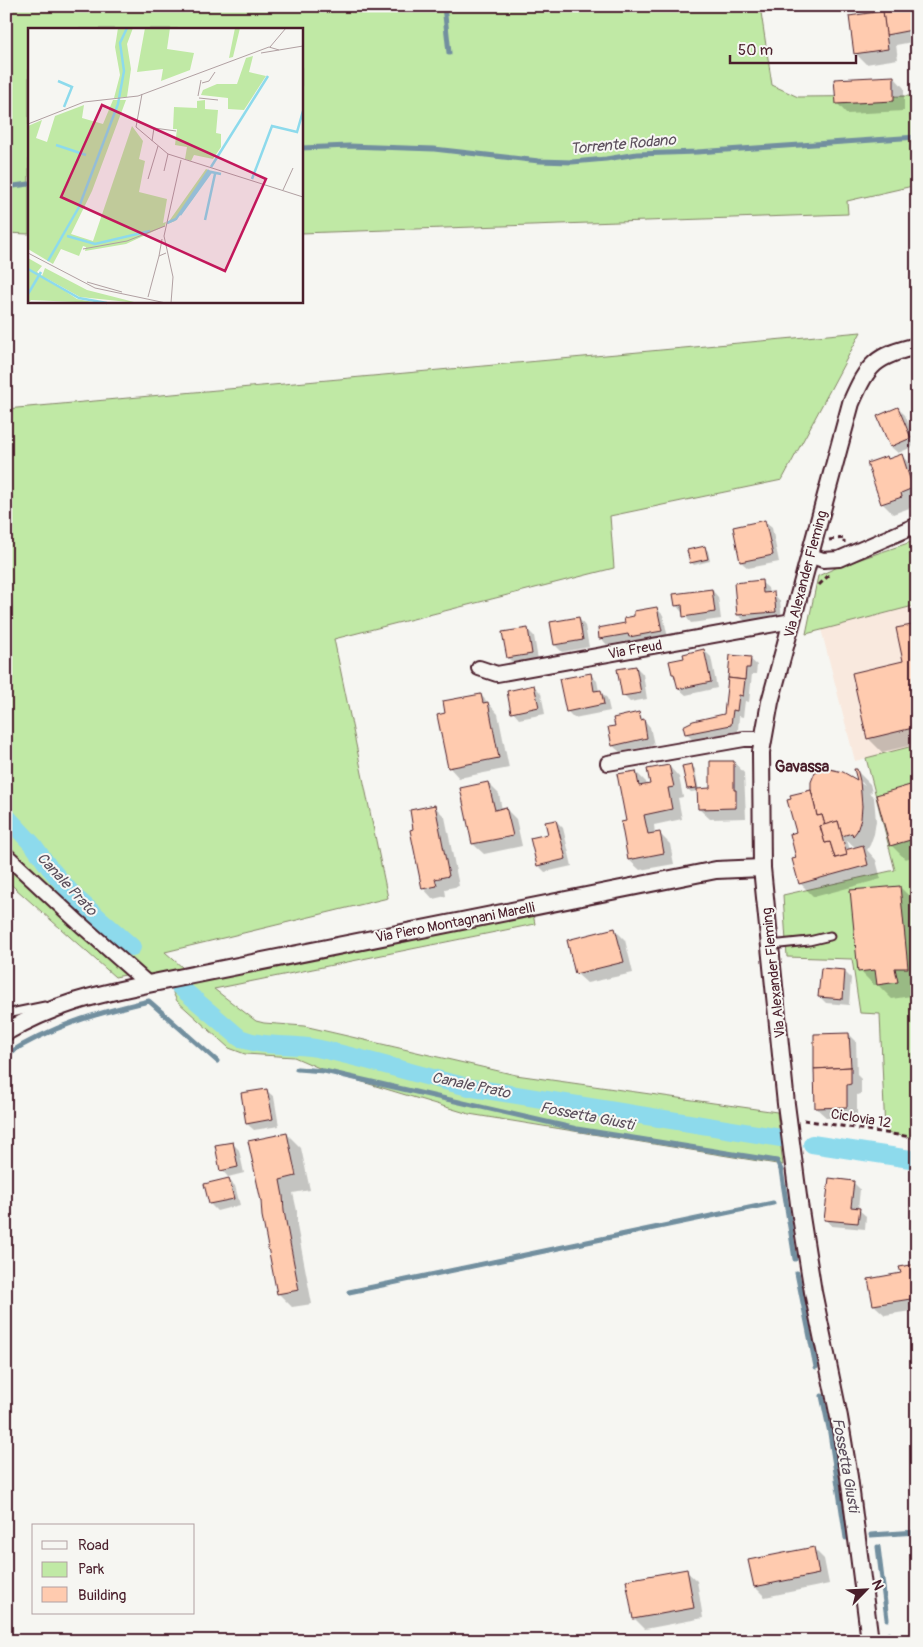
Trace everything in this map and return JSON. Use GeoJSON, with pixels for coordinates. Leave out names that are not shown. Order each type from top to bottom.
{"type":"FeatureCollection","features":[{"type":"Feature","properties":{"kind":"street","name":"Via Alexander Fleming"},"geometry":{"type":"LineString","coordinates":[[870,1641],[850,1486],[839,1417],[813,1292],[786,1104],[762,868],[761,752],[770,702],[851,403],[860,382],[872,366],[881,358],[894,351],[917,346]]}},
{"type":"Feature","properties":{"kind":"street"},"geometry":{"type":"LineString","coordinates":[[809,556],[824,560],[839,559],[917,525]]}},
{"type":"Feature","properties":{"kind":"street","name":"Via Freud"},"geometry":{"type":"LineString","coordinates":[[478,668],[497,674],[792,621]]}},
{"type":"Feature","properties":{"kind":"street"},"geometry":{"type":"LineString","coordinates":[[608,763],[744,739],[763,739]]}},
{"type":"Feature","properties":{"kind":"street"},"geometry":{"type":"LineString","coordinates":[[6,855],[78,923],[148,984]]}},
{"type":"Feature","properties":{"kind":"street","name":"Via Piero Montagnani Marelli"},"geometry":{"type":"LineString","coordinates":[[6,1032],[40,1014],[87,997],[716,870],[762,868]]}},
{"type":"Feature","properties":{"kind":"lane"},"geometry":{"type":"LineString","coordinates":[[770,945],[809,941],[830,936]]}},
{"type":"Feature","properties":{"kind":"lane"},"geometry":{"type":"LineString","coordinates":[[6,1014],[87,997]]}},
{"type":"Feature","properties":{"kind":"path","name":"Ciclovia 12"},"geometry":{"type":"LineString","coordinates":[[802,1120],[917,1138]]}},
{"type":"Feature","properties":{"kind":"shaded area"},"geometry":{"type":"Polygon","coordinates":[[[917,605],[917,745],[855,761],[821,629],[917,605]]]}},
{"type":"Feature","properties":{"kind":"green space"},"geometry":{"type":"Polygon","coordinates":[[[6,6],[760,6],[772,85],[798,97],[917,96],[917,185],[847,201],[848,214],[302,233],[302,28],[28,28],[28,234],[6,233],[6,6]]]}},
{"type":"Feature","properties":{"kind":"green space"},"geometry":{"type":"Polygon","coordinates":[[[861,332],[782,480],[610,516],[614,568],[334,639],[388,898],[165,952],[191,975],[148,984],[136,973],[115,977],[6,880],[6,409],[861,332]]]}},
{"type":"Feature","properties":{"kind":"green space"},"geometry":{"type":"Polygon","coordinates":[[[917,540],[917,605],[806,634],[818,576],[840,566],[917,540]]]}},
{"type":"Feature","properties":{"kind":"green space"},"geometry":{"type":"Polygon","coordinates":[[[917,745],[917,1138],[885,1133],[880,1014],[860,1013],[852,959],[787,957],[783,895],[895,870],[866,758],[917,745]]]}},
{"type":"Feature","properties":{"kind":"green space"},"geometry":{"type":"Polygon","coordinates":[[[533,914],[535,924],[214,989],[256,1021],[264,1023],[304,1026],[516,1075],[777,1112],[783,1165],[469,1114],[326,1071],[294,1057],[245,1054],[229,1048],[177,1001],[173,993],[174,987],[533,914]]]}},
{"type":"Feature","properties":{"kind":"building"},"geometry":{"type":"Polygon","coordinates":[[[882,6],[917,6],[917,29],[886,35],[882,6]]]}},
{"type":"Feature","properties":{"kind":"building"},"geometry":{"type":"Polygon","coordinates":[[[883,11],[888,49],[854,54],[849,16],[883,11]]]}},
{"type":"Feature","properties":{"kind":"building"},"geometry":{"type":"Polygon","coordinates":[[[894,76],[894,101],[836,104],[834,79],[894,76]]]}},
{"type":"Feature","properties":{"kind":"building"},"geometry":{"type":"Polygon","coordinates":[[[898,407],[911,438],[890,447],[877,416],[898,407]]]}},
{"type":"Feature","properties":{"kind":"building"},"geometry":{"type":"Polygon","coordinates":[[[902,454],[913,488],[901,493],[902,497],[881,504],[867,463],[887,456],[888,459],[902,454]]]}},
{"type":"Feature","properties":{"kind":"building"},"geometry":{"type":"Polygon","coordinates":[[[765,520],[773,555],[740,562],[733,527],[765,520]]]}},
{"type":"Feature","properties":{"kind":"building"},"geometry":{"type":"Polygon","coordinates":[[[705,546],[708,559],[690,563],[687,550],[705,546]]]}},
{"type":"Feature","properties":{"kind":"building"},"geometry":{"type":"Polygon","coordinates":[[[762,580],[763,593],[774,592],[776,612],[737,615],[734,583],[762,580]]]}},
{"type":"Feature","properties":{"kind":"building"},"geometry":{"type":"Polygon","coordinates":[[[712,589],[715,612],[683,617],[682,605],[675,606],[673,594],[712,589]]]}},
{"type":"Feature","properties":{"kind":"building"},"geometry":{"type":"Polygon","coordinates":[[[657,607],[662,631],[629,637],[628,634],[599,639],[598,628],[625,623],[624,618],[634,616],[634,611],[657,607]]]}},
{"type":"Feature","properties":{"kind":"building"},"geometry":{"type":"Polygon","coordinates":[[[579,617],[583,640],[554,645],[550,622],[579,617]]]}},
{"type":"Feature","properties":{"kind":"building"},"geometry":{"type":"Polygon","coordinates":[[[917,624],[917,685],[910,687],[915,710],[917,710],[917,727],[867,739],[852,673],[903,661],[896,628],[917,624]]]}},
{"type":"Feature","properties":{"kind":"building"},"geometry":{"type":"Polygon","coordinates":[[[528,628],[532,654],[507,658],[502,632],[528,628]]]}},
{"type":"Feature","properties":{"kind":"building"},"geometry":{"type":"Polygon","coordinates":[[[704,649],[711,682],[678,689],[669,661],[684,658],[683,654],[704,649]]]}},
{"type":"Feature","properties":{"kind":"building"},"geometry":{"type":"Polygon","coordinates":[[[730,655],[751,657],[750,668],[746,668],[745,680],[728,678],[730,655]]]}},
{"type":"Feature","properties":{"kind":"building"},"geometry":{"type":"Polygon","coordinates":[[[636,666],[641,693],[622,696],[617,669],[636,666]]]}},
{"type":"Feature","properties":{"kind":"building"},"geometry":{"type":"Polygon","coordinates":[[[591,673],[594,691],[601,690],[604,704],[566,712],[559,679],[591,673]]]}},
{"type":"Feature","properties":{"kind":"building"},"geometry":{"type":"Polygon","coordinates":[[[728,678],[745,680],[743,696],[739,695],[737,711],[733,710],[731,725],[685,734],[683,726],[693,721],[724,714],[728,678]]]}},
{"type":"Feature","properties":{"kind":"building"},"geometry":{"type":"Polygon","coordinates":[[[534,685],[539,707],[511,713],[507,691],[534,685]]]}},
{"type":"Feature","properties":{"kind":"building"},"geometry":{"type":"Polygon","coordinates":[[[481,694],[483,703],[488,702],[499,758],[448,768],[437,715],[445,713],[443,701],[481,694]]]}},
{"type":"Feature","properties":{"kind":"building"},"geometry":{"type":"Polygon","coordinates":[[[639,712],[641,720],[644,719],[647,738],[612,746],[608,727],[615,726],[613,718],[639,712]]]}},
{"type":"Feature","properties":{"kind":"building"},"geometry":{"type":"Polygon","coordinates":[[[917,750],[917,770],[911,752],[917,750]]]}},
{"type":"Feature","properties":{"kind":"building"},"geometry":{"type":"Polygon","coordinates":[[[710,761],[734,761],[736,808],[698,809],[697,789],[710,788],[710,761]]]}},
{"type":"Feature","properties":{"kind":"building"},"geometry":{"type":"Polygon","coordinates":[[[692,764],[697,788],[687,789],[682,766],[692,764]]]}},
{"type":"Feature","properties":{"kind":"building"},"geometry":{"type":"Polygon","coordinates":[[[669,765],[674,787],[668,788],[672,809],[644,815],[648,834],[660,832],[664,853],[628,860],[621,822],[626,821],[617,774],[636,771],[639,786],[650,784],[647,769],[669,765]]]}},
{"type":"Feature","properties":{"kind":"building"},"geometry":{"type":"Polygon","coordinates":[[[825,768],[843,772],[857,780],[854,769],[857,769],[862,806],[861,819],[853,836],[852,833],[842,836],[838,821],[825,825],[822,815],[817,816],[811,782],[815,772],[825,768]]]}},
{"type":"Feature","properties":{"kind":"building"},"geometry":{"type":"Polygon","coordinates":[[[488,782],[495,810],[506,807],[513,836],[472,844],[460,788],[488,782]]]}},
{"type":"Feature","properties":{"kind":"building"},"geometry":{"type":"Polygon","coordinates":[[[917,783],[917,838],[890,846],[876,795],[917,783]]]}},
{"type":"Feature","properties":{"kind":"building"},"geometry":{"type":"Polygon","coordinates":[[[811,790],[817,816],[822,815],[825,825],[820,826],[825,843],[830,842],[835,858],[847,855],[845,850],[863,845],[868,865],[799,884],[792,859],[796,858],[790,834],[796,832],[787,800],[791,799],[790,795],[811,790]]]}},
{"type":"Feature","properties":{"kind":"building"},"geometry":{"type":"Polygon","coordinates":[[[435,805],[449,876],[435,879],[437,886],[422,889],[410,830],[413,829],[410,810],[435,805]]]}},
{"type":"Feature","properties":{"kind":"building"},"geometry":{"type":"Polygon","coordinates":[[[556,820],[566,859],[537,866],[530,838],[548,834],[545,822],[556,820]]]}},
{"type":"Feature","properties":{"kind":"building"},"geometry":{"type":"Polygon","coordinates":[[[838,821],[847,855],[835,858],[830,842],[825,843],[820,826],[838,821]]]}},
{"type":"Feature","properties":{"kind":"building"},"geometry":{"type":"Polygon","coordinates":[[[900,886],[908,968],[895,968],[898,982],[877,985],[875,970],[858,972],[850,890],[900,886]]]}},
{"type":"Feature","properties":{"kind":"building"},"geometry":{"type":"Polygon","coordinates":[[[615,928],[624,962],[575,974],[567,940],[615,928]]]}},
{"type":"Feature","properties":{"kind":"building"},"geometry":{"type":"Polygon","coordinates":[[[821,968],[845,970],[843,999],[818,997],[821,968]]]}},
{"type":"Feature","properties":{"kind":"building"},"geometry":{"type":"Polygon","coordinates":[[[849,1033],[851,1067],[814,1069],[814,1034],[849,1033]]]}},
{"type":"Feature","properties":{"kind":"building"},"geometry":{"type":"Polygon","coordinates":[[[851,1067],[851,1084],[847,1085],[847,1107],[815,1108],[814,1069],[851,1067]]]}},
{"type":"Feature","properties":{"kind":"building"},"geometry":{"type":"Polygon","coordinates":[[[267,1089],[273,1119],[246,1124],[241,1093],[267,1089]]]}},
{"type":"Feature","properties":{"kind":"building"},"geometry":{"type":"Polygon","coordinates":[[[287,1133],[296,1176],[280,1180],[299,1290],[277,1294],[262,1216],[261,1201],[248,1141],[287,1133]]]}},
{"type":"Feature","properties":{"kind":"building"},"geometry":{"type":"Polygon","coordinates":[[[233,1142],[238,1167],[220,1171],[215,1145],[233,1142]]]}},
{"type":"Feature","properties":{"kind":"building"},"geometry":{"type":"Polygon","coordinates":[[[229,1178],[234,1199],[209,1204],[204,1184],[229,1178]]]}},
{"type":"Feature","properties":{"kind":"building"},"geometry":{"type":"Polygon","coordinates":[[[829,1178],[854,1181],[851,1207],[860,1208],[858,1223],[824,1220],[829,1178]]]}},
{"type":"Feature","properties":{"kind":"building"},"geometry":{"type":"Polygon","coordinates":[[[917,1264],[917,1298],[873,1305],[868,1279],[901,1273],[899,1267],[917,1264]]]}},
{"type":"Feature","properties":{"kind":"building"},"geometry":{"type":"Polygon","coordinates":[[[814,1547],[819,1574],[754,1587],[748,1560],[814,1547]]]}},
{"type":"Feature","properties":{"kind":"building"},"geometry":{"type":"Polygon","coordinates":[[[687,1569],[694,1608],[633,1619],[626,1580],[687,1569]]]}},
{"type":"Feature","properties":{"kind":"waterway"},"geometry":{"type":"LineString","coordinates":[[444,6],[449,53]]}},
{"type":"Feature","properties":{"kind":"waterway","name":"Torrente Rodano"},"geometry":{"type":"LineString","coordinates":[[302,148],[349,146],[434,149],[539,161],[572,162],[637,154],[697,152],[917,137]]}},
{"type":"Feature","properties":{"kind":"waterway","name":"Torrente Rodano"},"geometry":{"type":"LineString","coordinates":[[6,187],[28,184]]}},
{"type":"Feature","properties":{"kind":"waterway","name":"Canale Prato"},"geometry":{"type":"LineString","coordinates":[[6,816],[34,846],[75,897],[132,947]]}},
{"type":"Feature","properties":{"kind":"waterway","name":"Canale Prato"},"geometry":{"type":"LineString","coordinates":[[180,987],[240,1038],[249,1041],[316,1048],[473,1088],[781,1138]]}},
{"type":"Feature","properties":{"kind":"waterway","name":"Fossetta Giusti"},"geometry":{"type":"LineString","coordinates":[[6,1055],[57,1028],[111,1010],[149,1001],[217,1061]]}},
{"type":"Feature","properties":{"kind":"waterway","name":"Fossetta Giusti"},"geometry":{"type":"LineString","coordinates":[[297,1069],[324,1071],[577,1129],[777,1161],[781,1170],[795,1259]]}},
{"type":"Feature","properties":{"kind":"waterway","name":"Canale Prato"},"geometry":{"type":"LineString","coordinates":[[812,1144],[917,1160]]}},
{"type":"Feature","properties":{"kind":"waterway"},"geometry":{"type":"LineString","coordinates":[[349,1292],[773,1203]]}},
{"type":"Feature","properties":{"kind":"waterway","name":"Fossetta Giusti"},"geometry":{"type":"LineString","coordinates":[[797,1273],[816,1367]]}},
{"type":"Feature","properties":{"kind":"waterway","name":"Fossetta Giusti"},"geometry":{"type":"LineString","coordinates":[[822,1396],[830,1433],[846,1538]]}},
{"type":"Feature","properties":{"kind":"waterway","name":"Fossetta Giusti"},"geometry":{"type":"LineString","coordinates":[[871,1535],[917,1532]]}},
{"type":"Feature","properties":{"kind":"waterway"},"geometry":{"type":"LineString","coordinates":[[878,1547],[887,1619]]}},
{"type":"Feature","properties":{"kind":"waterway"},"geometry":{"type":"LineString","coordinates":[[889,1634],[890,1641]]}},
{"type":"Feature","properties":{"kind":"district","name":"Gavassa"},"geometry":{"type":"Point","coordinates":[802,766]}}]}
